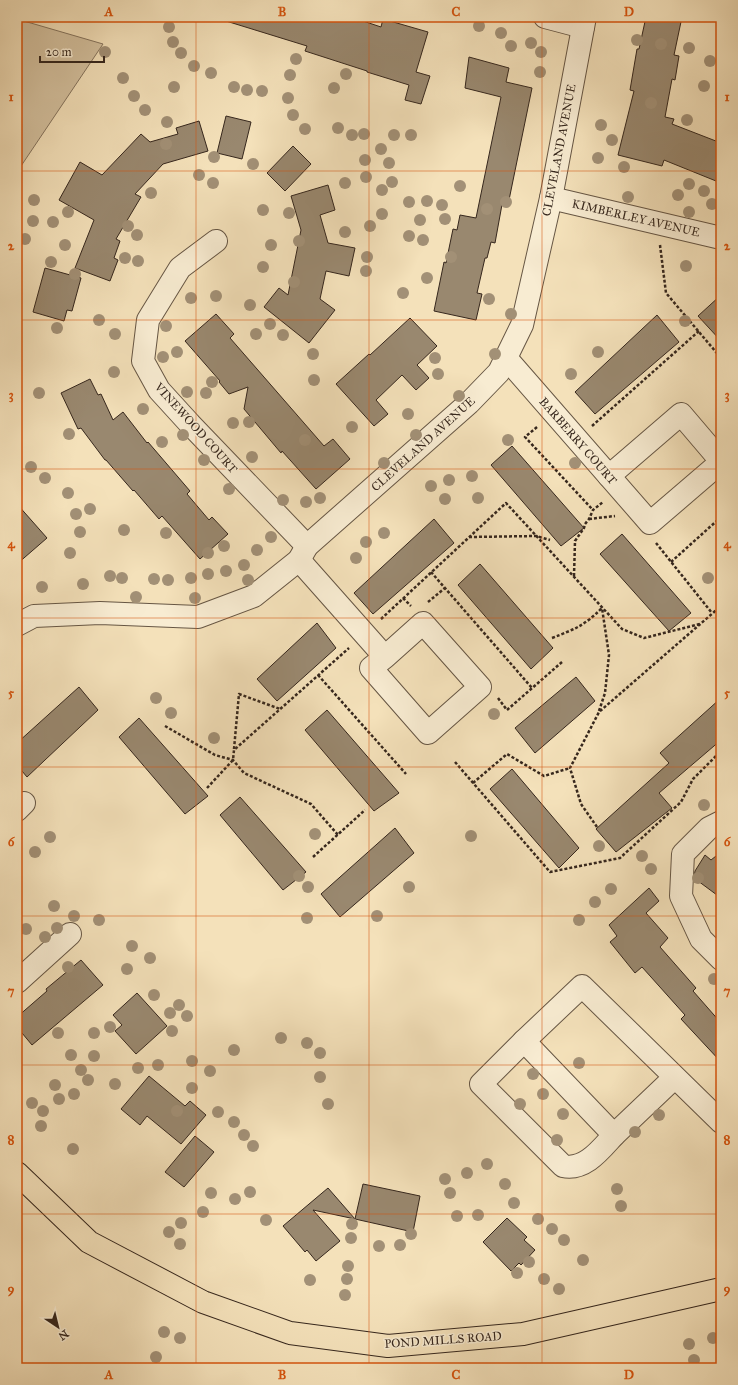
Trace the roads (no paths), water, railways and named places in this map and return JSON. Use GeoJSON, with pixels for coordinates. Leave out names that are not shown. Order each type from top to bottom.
{"type":"FeatureCollection","features":[{"type":"Feature","properties":{"kind":"main road","name":"POND MILLS ROAD"},"geometry":{"type":"LineString","coordinates":[[17,1173],[89,1242],[203,1302],[290,1334],[388,1346],[523,1334],[721,1289]]}},
{"type":"Feature","properties":{"kind":"street"},"geometry":{"type":"LineString","coordinates":[[545,17],[584,22]]}},
{"type":"Feature","properties":{"kind":"street","name":"CLEVELAND AVENUE"},"geometry":{"type":"LineString","coordinates":[[17,625],[34,616],[92,613],[198,617],[254,596],[469,403],[499,372],[522,325],[551,198],[584,22]]}},
{"type":"Feature","properties":{"kind":"street","name":"KIMBERLEY AVENUE"},"geometry":{"type":"LineString","coordinates":[[551,198],[721,238]]}},
{"type":"Feature","properties":{"kind":"street","name":"VINEWOOD COURT"},"geometry":{"type":"LineString","coordinates":[[216,241],[180,268],[148,320],[143,361],[159,390],[303,553],[384,657]]}},
{"type":"Feature","properties":{"kind":"street","name":"BARBERRY COURT"},"geometry":{"type":"LineString","coordinates":[[506,358],[614,482],[650,531],[721,462]]}},
{"type":"Feature","properties":{"kind":"street"},"geometry":{"type":"LineString","coordinates":[[614,482],[681,414],[721,462]]}},
{"type":"Feature","properties":{"kind":"street"},"geometry":{"type":"LineString","coordinates":[[423,623],[480,686],[428,732],[371,668],[384,657],[423,623]]}},
{"type":"Feature","properties":{"kind":"street"},"geometry":{"type":"LineString","coordinates":[[721,822],[709,828],[683,854],[681,896],[702,939],[721,959]]}},
{"type":"Feature","properties":{"kind":"street"},"geometry":{"type":"LineString","coordinates":[[17,982],[70,934]]}},
{"type":"Feature","properties":{"kind":"street"},"geometry":{"type":"LineString","coordinates":[[675,1077],[592,1158],[580,1165],[570,1168],[563,1166],[481,1084],[582,986],[721,1122]]}},
{"type":"Feature","properties":{"kind":"street"},"geometry":{"type":"LineString","coordinates":[[524,1041],[614,1135]]}}]}
